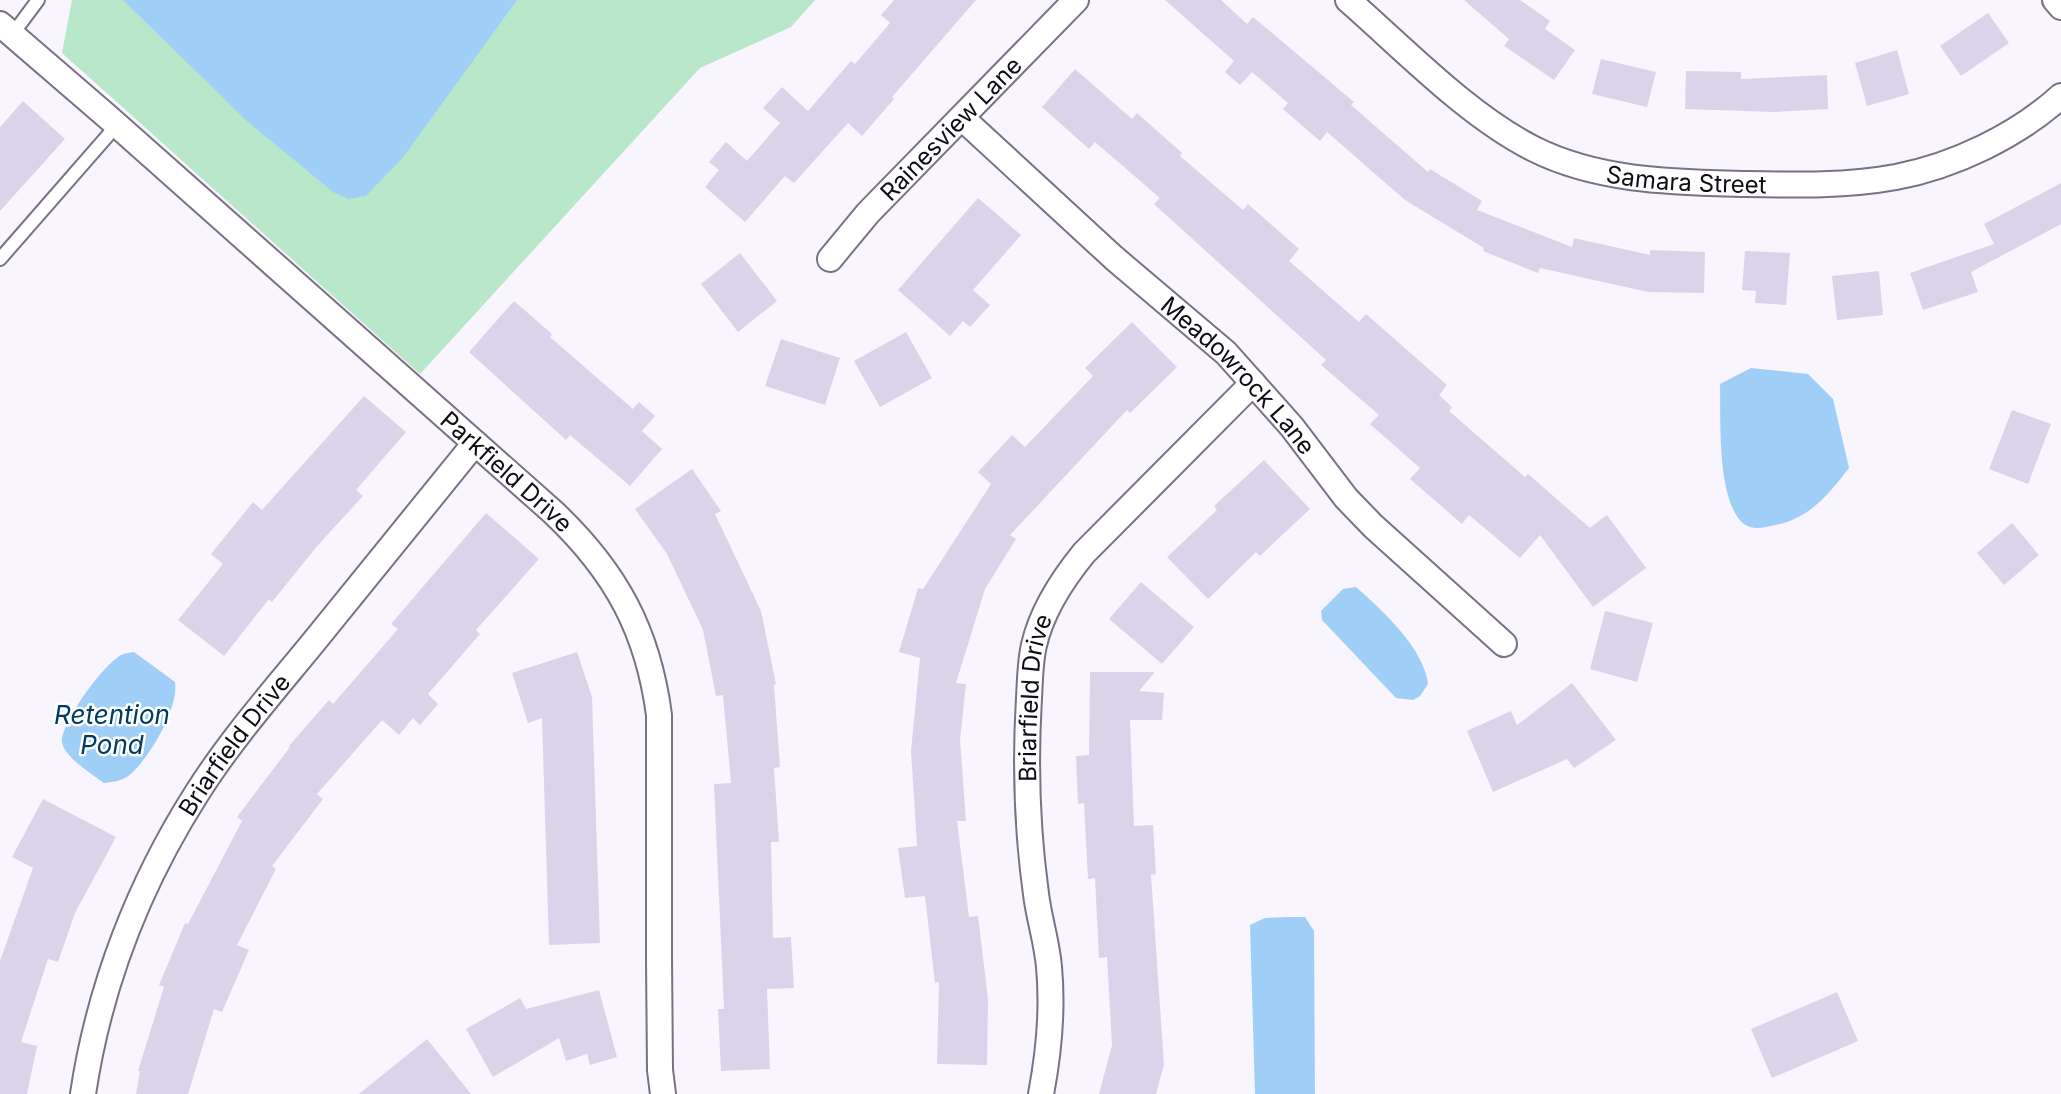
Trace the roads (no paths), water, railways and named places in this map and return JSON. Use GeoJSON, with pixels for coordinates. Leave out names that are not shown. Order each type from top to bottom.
{"type":"FeatureCollection","features":[{"type":"Feature","properties":{"kind":"street","name":"Rainesview Lane"},"geometry":{"type":"LineString","coordinates":[[830,259],[868,213],[1076,0]]}},
{"type":"Feature","properties":{"kind":"street","name":"Samara Street"},"geometry":{"type":"LineString","coordinates":[[1348,0],[1473,110],[1502,131],[1564,162],[1659,181],[1804,185],[1897,177],[1946,163],[1992,142],[2021,126],[2061,96]]}},
{"type":"Feature","properties":{"kind":"street"},"geometry":{"type":"LineString","coordinates":[[2055,0],[2061,7]]}},
{"type":"Feature","properties":{"kind":"street","name":"Parkfield Drive"},"geometry":{"type":"LineString","coordinates":[[4,36],[117,125],[583,540],[622,596],[646,649],[655,681],[659,715],[660,1070],[663,1094]]}},
{"type":"Feature","properties":{"kind":"street","name":"Meadowrock Lane"},"geometry":{"type":"LineString","coordinates":[[962,118],[1114,258],[1226,353],[1292,427],[1346,498],[1364,517],[1504,644]]}},
{"type":"Feature","properties":{"kind":"street","name":"Briarfield Drive"},"geometry":{"type":"LineString","coordinates":[[1041,1094],[1051,1026],[1051,991],[1046,941],[1036,897],[1027,803],[1028,719],[1034,645],[1049,603],[1084,553],[1253,383]]}},
{"type":"Feature","properties":{"kind":"street","name":"Briarfield Drive"},"geometry":{"type":"LineString","coordinates":[[83,1094],[94,1039],[116,958],[175,829],[228,749],[475,443]]}},
{"type":"Feature","properties":{"kind":"lane"},"geometry":{"type":"LineString","coordinates":[[4,36],[38,0]]}},
{"type":"Feature","properties":{"kind":"lane"},"geometry":{"type":"LineString","coordinates":[[0,259],[117,125]]}},
{"type":"Feature","properties":{"kind":"water"},"geometry":{"type":"Polygon","coordinates":[[[123,0],[517,0],[404,156],[366,196],[348,199],[333,192],[247,121],[123,0]]]}},
{"type":"Feature","properties":{"kind":"water"},"geometry":{"type":"Polygon","coordinates":[[[1751,368],[1808,374],[1833,399],[1849,468],[1826,496],[1808,511],[1787,522],[1759,528],[1744,524],[1735,513],[1724,479],[1722,458],[1720,384],[1751,368]]]}},
{"type":"Feature","properties":{"kind":"water"},"geometry":{"type":"Polygon","coordinates":[[[1356,587],[1400,631],[1419,657],[1428,684],[1420,696],[1413,700],[1396,698],[1322,620],[1321,611],[1343,589],[1356,587]]]}},
{"type":"Feature","properties":{"kind":"water","name":"Retention Pond"},"geometry":{"type":"Polygon","coordinates":[[[134,652],[175,682],[173,704],[156,742],[141,763],[124,778],[104,783],[67,753],[62,742],[64,733],[76,707],[106,668],[123,654],[134,652]]]}},
{"type":"Feature","properties":{"kind":"water"},"geometry":{"type":"Polygon","coordinates":[[[1305,917],[1314,931],[1315,1094],[1255,1094],[1250,925],[1265,918],[1305,917]]]}}]}
